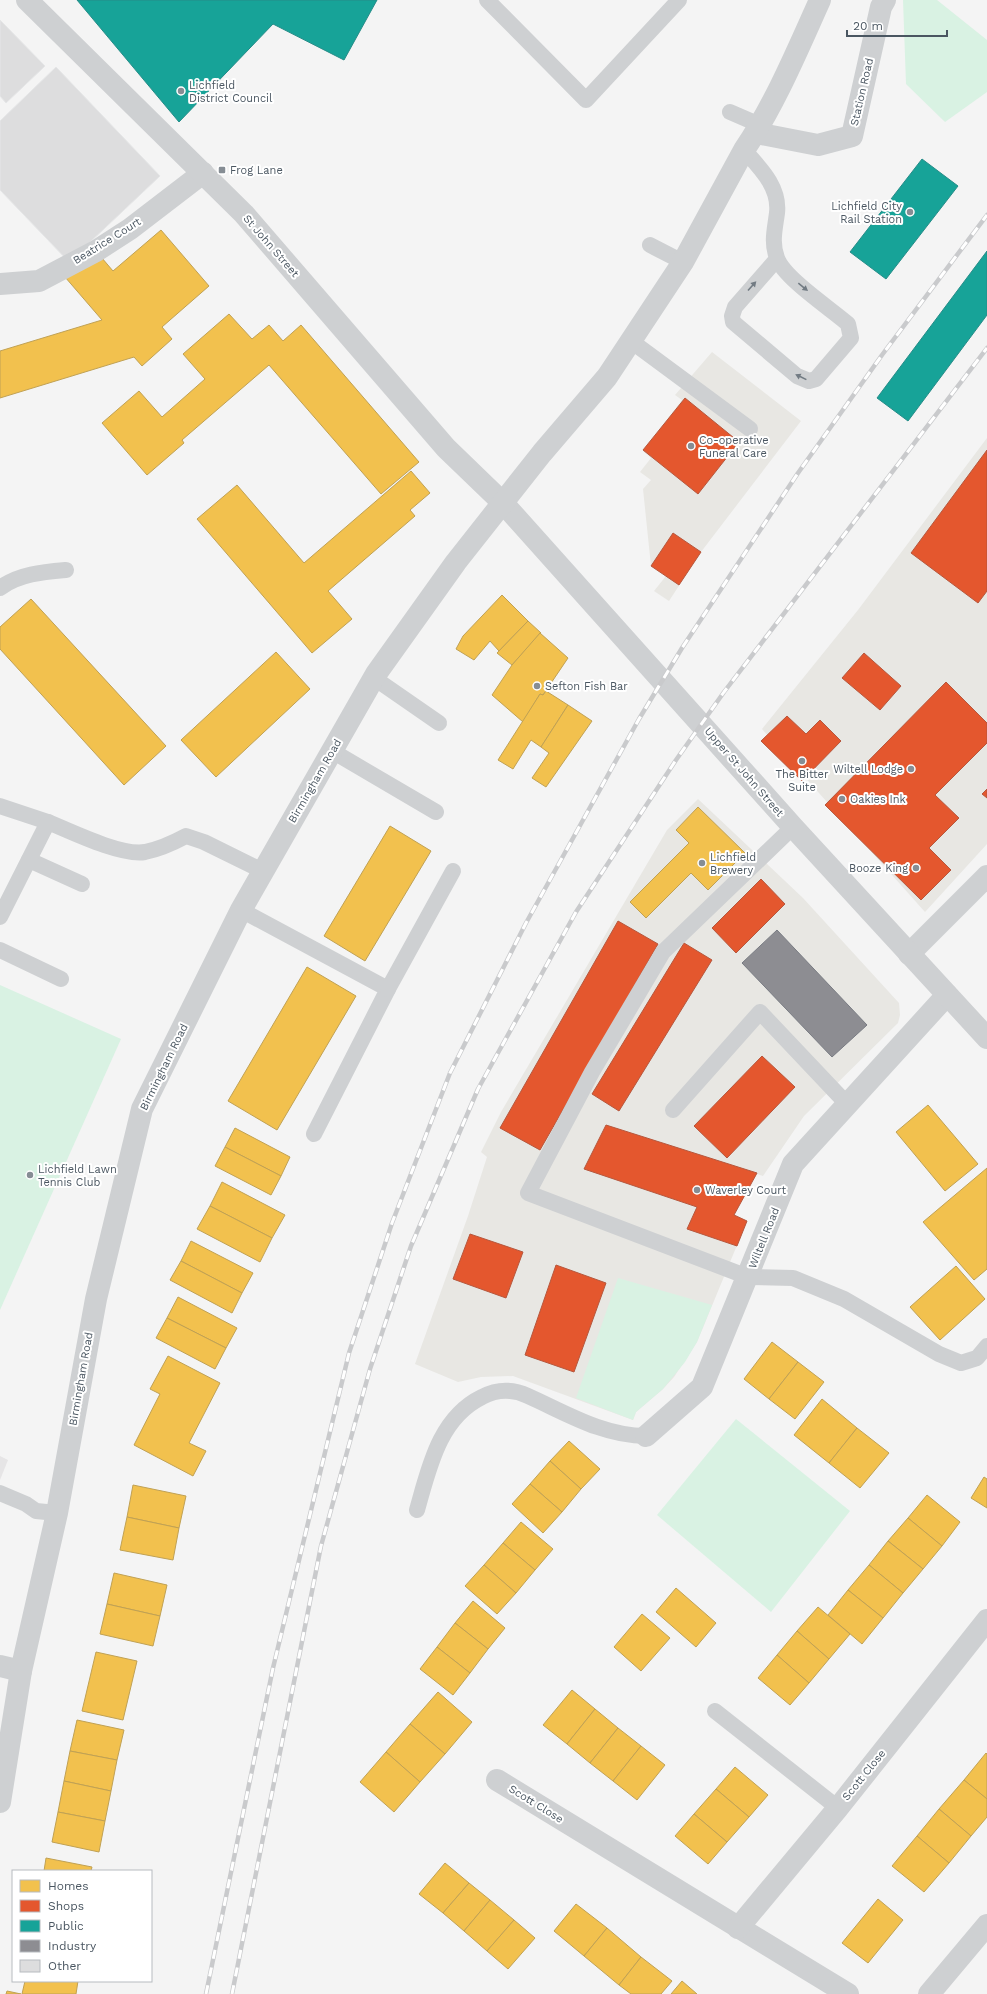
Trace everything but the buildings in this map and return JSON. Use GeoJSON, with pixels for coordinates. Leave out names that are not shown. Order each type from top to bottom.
{"type":"FeatureCollection","features":[{"type":"Feature","properties":{"kind":"street","name":"St John Street"},"geometry":{"type":"LineString","coordinates":[[27,0],[244,214],[446,448],[503,503]]}},
{"type":"Feature","properties":{"kind":"street","name":"Birmingham Road"},"geometry":{"type":"LineString","coordinates":[[0,1802],[10,1669],[57,1513],[96,1299],[142,1109],[240,910],[374,678],[456,562],[607,377],[683,262],[789,70],[820,0]]}},
{"type":"Feature","properties":{"kind":"street","name":"Station Road"},"geometry":{"type":"LineString","coordinates":[[753,136],[818,146],[852,136],[881,7],[885,0]]}},
{"type":"Feature","properties":{"kind":"street","name":"Beatrice Court"},"geometry":{"type":"LineString","coordinates":[[0,284],[39,281],[96,251],[130,229],[203,174]]}},
{"type":"Feature","properties":{"kind":"street","name":"Upper St John Street"},"geometry":{"type":"LineString","coordinates":[[503,503],[793,827],[987,1038]]}},
{"type":"Feature","properties":{"kind":"street"},"geometry":{"type":"LineString","coordinates":[[909,954],[987,876]]}},
{"type":"Feature","properties":{"kind":"street","name":"Wiltell Road"},"geometry":{"type":"LineString","coordinates":[[646,1436],[702,1387],[748,1278],[793,1164],[947,995]]}},
{"type":"Feature","properties":{"kind":"street","name":"Scott Close"},"geometry":{"type":"LineString","coordinates":[[738,1928],[838,1808],[987,1620]]}},
{"type":"Feature","properties":{"kind":"street","name":"Scott Close"},"geometry":{"type":"LineString","coordinates":[[497,1780],[848,1994]]}},
{"type":"Feature","properties":{"kind":"street"},"geometry":{"type":"LineString","coordinates":[[929,1994],[987,1925]]}},
{"type":"Feature","properties":{"kind":"lane"},"geometry":{"type":"LineString","coordinates":[[487,0],[586,100],[679,0]]}},
{"type":"Feature","properties":{"kind":"lane"},"geometry":{"type":"LineString","coordinates":[[730,112],[753,136],[767,176],[776,195],[777,212],[772,239],[777,258],[785,272],[848,324],[852,334],[851,338],[816,379],[809,381],[797,376],[733,322],[732,316],[735,307],[777,258]]}},
{"type":"Feature","properties":{"kind":"lane"},"geometry":{"type":"LineString","coordinates":[[650,244],[683,262]]}},
{"type":"Feature","properties":{"kind":"lane"},"geometry":{"type":"LineString","coordinates":[[631,341],[750,429]]}},
{"type":"Feature","properties":{"kind":"lane"},"geometry":{"type":"LineString","coordinates":[[0,588],[10,580],[41,572],[66,570]]}},
{"type":"Feature","properties":{"kind":"lane"},"geometry":{"type":"LineString","coordinates":[[374,678],[439,723]]}},
{"type":"Feature","properties":{"kind":"lane"},"geometry":{"type":"LineString","coordinates":[[332,751],[436,812]]}},
{"type":"Feature","properties":{"kind":"lane"},"geometry":{"type":"LineString","coordinates":[[0,806],[48,822],[125,851],[144,852],[166,846],[186,836],[204,842],[263,872]]}},
{"type":"Feature","properties":{"kind":"lane"},"geometry":{"type":"LineString","coordinates":[[0,917],[48,822]]}},
{"type":"Feature","properties":{"kind":"lane"},"geometry":{"type":"LineString","coordinates":[[793,827],[663,952],[592,1072],[528,1193],[748,1278],[793,1278],[844,1299],[939,1354],[961,1363],[977,1358],[987,1346]]}},
{"type":"Feature","properties":{"kind":"lane"},"geometry":{"type":"LineString","coordinates":[[29,860],[82,884]]}},
{"type":"Feature","properties":{"kind":"lane"},"geometry":{"type":"LineString","coordinates":[[314,1134],[388,989],[453,871]]}},
{"type":"Feature","properties":{"kind":"lane"},"geometry":{"type":"LineString","coordinates":[[240,910],[388,989]]}},
{"type":"Feature","properties":{"kind":"lane"},"geometry":{"type":"LineString","coordinates":[[0,950],[61,979]]}},
{"type":"Feature","properties":{"kind":"lane"},"geometry":{"type":"LineString","coordinates":[[672,1110],[760,1012],[847,1104]]}},
{"type":"Feature","properties":{"kind":"lane"},"geometry":{"type":"LineString","coordinates":[[417,1510],[436,1449],[448,1426],[473,1401],[490,1393],[514,1391],[606,1431],[631,1436],[646,1436]]}},
{"type":"Feature","properties":{"kind":"lane"},"geometry":{"type":"LineString","coordinates":[[0,1492],[26,1504],[36,1511],[57,1513]]}},
{"type":"Feature","properties":{"kind":"lane"},"geometry":{"type":"LineString","coordinates":[[715,1711],[838,1808]]}},
{"type":"Feature","properties":{"kind":"shaded area"},"geometry":{"type":"Polygon","coordinates":[[[712,352],[801,421],[701,552],[669,601],[654,591],[666,576],[651,566],[643,489],[651,480],[640,472],[651,458],[643,451],[682,400],[675,395],[712,352]]]}},
{"type":"Feature","properties":{"kind":"shaded area"},"geometry":{"type":"Polygon","coordinates":[[[987,438],[987,844],[925,912],[762,729],[858,610],[987,438]]]}},
{"type":"Feature","properties":{"kind":"shaded area"},"geometry":{"type":"Polygon","coordinates":[[[698,799],[803,898],[899,1003],[900,1015],[898,1023],[804,1116],[763,1176],[757,1174],[734,1214],[747,1221],[697,1342],[674,1377],[663,1389],[636,1412],[633,1420],[513,1376],[481,1377],[458,1382],[415,1364],[468,1216],[487,1157],[481,1152],[501,1112],[667,830],[698,799]]]}},
{"type":"Feature","properties":{"kind":"shaded area"},"geometry":{"type":"Polygon","coordinates":[[[0,1456],[8,1460],[0,1480],[0,1456]]]}},
{"type":"Feature","properties":{"kind":"green space"},"geometry":{"type":"Polygon","coordinates":[[[903,0],[937,0],[987,40],[987,92],[945,122],[906,84],[903,0]]]}},
{"type":"Feature","properties":{"kind":"green space","name":"Lichfield Lawn Tennis Club"},"geometry":{"type":"Polygon","coordinates":[[[0,985],[121,1039],[0,1310],[0,985]]]}},
{"type":"Feature","properties":{"kind":"green space"},"geometry":{"type":"Polygon","coordinates":[[[618,1278],[712,1305],[697,1342],[685,1362],[663,1389],[636,1412],[633,1420],[576,1398],[618,1278]]]}},
{"type":"Feature","properties":{"kind":"green space"},"geometry":{"type":"Polygon","coordinates":[[[736,1419],[850,1511],[771,1612],[657,1515],[736,1419]]]}},
{"type":"Feature","properties":{"kind":"railway"},"geometry":{"type":"LineString","coordinates":[[206,1994],[273,1668],[349,1353],[392,1223],[450,1073],[526,923],[639,719],[682,648],[798,473],[882,355],[987,215]]}},
{"type":"Feature","properties":{"kind":"railway"},"geometry":{"type":"LineString","coordinates":[[232,1994],[321,1546],[370,1369],[411,1246],[478,1089],[576,912],[676,760],[724,692],[987,348]]}},
{"type":"Feature","properties":{"kind":"place","name":"Lichfield District Council"},"geometry":{"type":"Point","coordinates":[181,91]}},
{"type":"Feature","properties":{"kind":"place","name":"Frog Lane"},"geometry":{"type":"Point","coordinates":[222,170]}},
{"type":"Feature","properties":{"kind":"place","name":"Lichfield City Rail Station"},"geometry":{"type":"Point","coordinates":[910,212]}},
{"type":"Feature","properties":{"kind":"place","name":"Co-operative Funeral Care"},"geometry":{"type":"Point","coordinates":[691,446]}},
{"type":"Feature","properties":{"kind":"place","name":"Sefton Fish Bar"},"geometry":{"type":"Point","coordinates":[537,686]}},
{"type":"Feature","properties":{"kind":"place","name":"The Bitter Suite"},"geometry":{"type":"Point","coordinates":[802,761]}},
{"type":"Feature","properties":{"kind":"place","name":"Wiltell Lodge"},"geometry":{"type":"Point","coordinates":[911,769]}},
{"type":"Feature","properties":{"kind":"place","name":"Oakies Ink"},"geometry":{"type":"Point","coordinates":[842,799]}},
{"type":"Feature","properties":{"kind":"place","name":"Lichfield Brewery"},"geometry":{"type":"Point","coordinates":[702,863]}},
{"type":"Feature","properties":{"kind":"place","name":"Booze King"},"geometry":{"type":"Point","coordinates":[916,868]}},
{"type":"Feature","properties":{"kind":"place","name":"Lichfield Lawn Tennis Club"},"geometry":{"type":"Point","coordinates":[30,1175]}},
{"type":"Feature","properties":{"kind":"place","name":"Waverley Court"},"geometry":{"type":"Point","coordinates":[697,1190]}}]}
